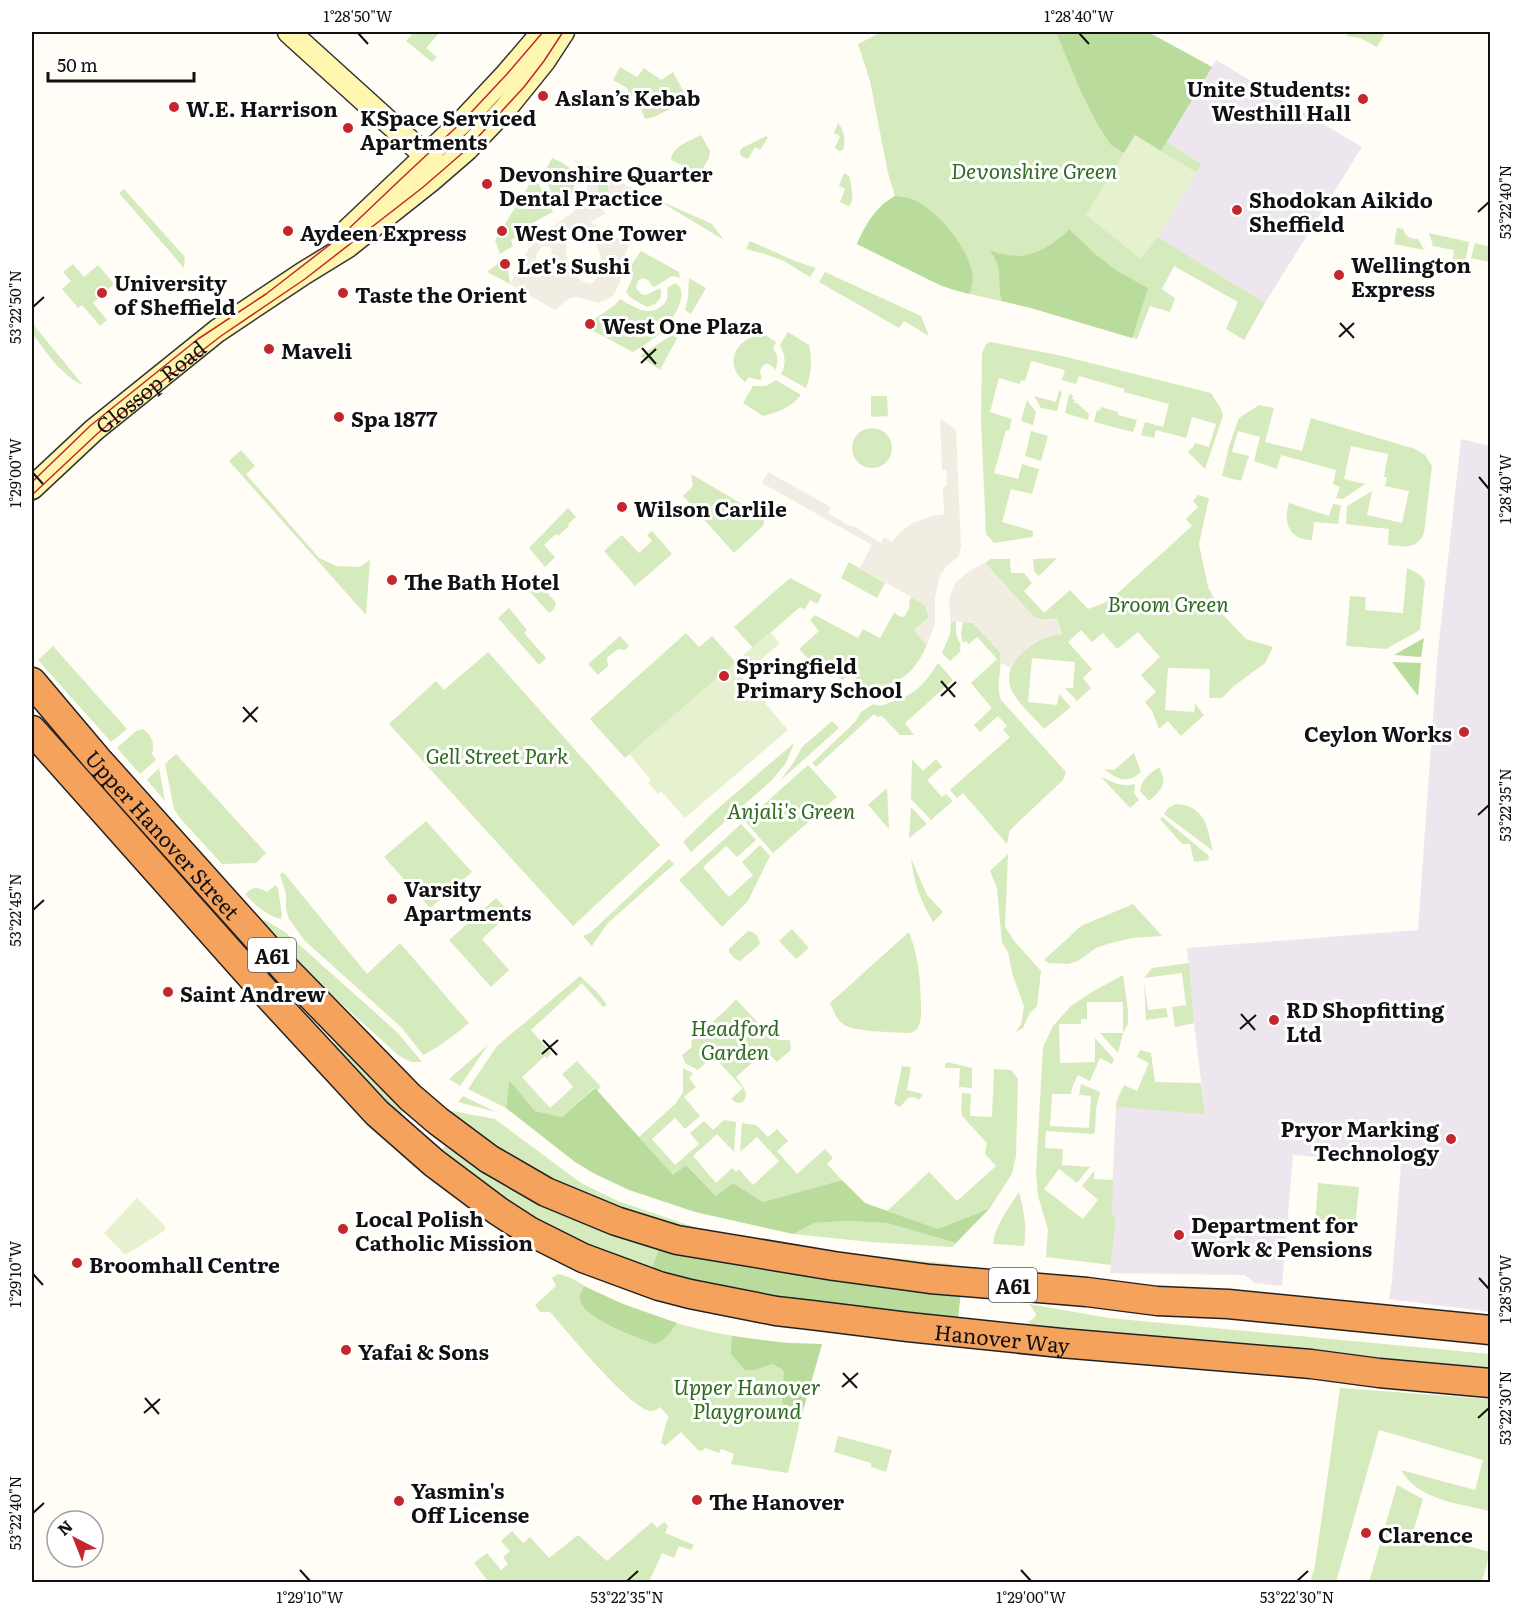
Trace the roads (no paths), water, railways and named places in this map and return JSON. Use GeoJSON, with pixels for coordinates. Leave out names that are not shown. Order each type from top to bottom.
{"type":"FeatureCollection","features":[{"type":"Feature","properties":{"kind":"highway","name":"Upper Hanover Street"},"geometry":{"type":"LineString","coordinates":[[32,682],[97,759],[288,972],[410,1097],[489,1159],[546,1191],[616,1221],[676,1240],[834,1266],[930,1279],[1157,1300],[1228,1304],[1491,1330]]}},
{"type":"Feature","properties":{"kind":"highway","name":"Upper Hanover Street"},"geometry":{"type":"LineString","coordinates":[[32,730],[377,1113],[434,1163],[529,1231]]}},
{"type":"Feature","properties":{"kind":"highway","name":"Hanover Way"},"geometry":{"type":"LineString","coordinates":[[529,1231],[583,1258],[658,1286],[776,1311],[908,1328],[1311,1364],[1379,1373],[1491,1383]]}},
{"type":"Feature","properties":{"kind":"street"},"geometry":{"type":"LineString","coordinates":[[289,32],[434,163]]}},
{"type":"Feature","properties":{"kind":"street"},"geometry":{"type":"LineString","coordinates":[[543,32],[507,74],[492,107],[506,108],[531,78],[563,32]]}},
{"type":"Feature","properties":{"kind":"street","name":"Glossop Road"},"geometry":{"type":"LineString","coordinates":[[32,488],[94,429],[217,331],[304,273],[402,178],[434,163],[465,120],[492,107]]}},
{"type":"Feature","properties":{"kind":"tram line"},"geometry":{"type":"LineString","coordinates":[[32,482],[90,426],[198,339],[266,294],[341,236],[464,120],[543,32]]}},
{"type":"Feature","properties":{"kind":"tram line"},"geometry":{"type":"LineString","coordinates":[[32,495],[128,408],[221,336],[305,279],[451,163],[467,149],[524,87],[563,32]]}},
{"type":"Feature","properties":{"kind":"place","name":"Aslan’s Kebab"},"geometry":{"type":"Point","coordinates":[543,96]}},
{"type":"Feature","properties":{"kind":"place","name":"Unite Students: Westhill Hall"},"geometry":{"type":"Point","coordinates":[1363,99]}},
{"type":"Feature","properties":{"kind":"place","name":"W.E. Harrison"},"geometry":{"type":"Point","coordinates":[174,107]}},
{"type":"Feature","properties":{"kind":"place","name":"KSpace Serviced Apartments"},"geometry":{"type":"Point","coordinates":[348,128]}},
{"type":"Feature","properties":{"kind":"place","name":"Devonshire Quarter Dental Practice"},"geometry":{"type":"Point","coordinates":[487,184]}},
{"type":"Feature","properties":{"kind":"place","name":"Shodokan Aikido Sheffield"},"geometry":{"type":"Point","coordinates":[1237,210]}},
{"type":"Feature","properties":{"kind":"place","name":"Aydeen Express"},"geometry":{"type":"Point","coordinates":[288,231]}},
{"type":"Feature","properties":{"kind":"place","name":"West One Tower"},"geometry":{"type":"Point","coordinates":[502,231]}},
{"type":"Feature","properties":{"kind":"place","name":"Let's Sushi"},"geometry":{"type":"Point","coordinates":[505,264]}},
{"type":"Feature","properties":{"kind":"place","name":"Wellington Express"},"geometry":{"type":"Point","coordinates":[1339,275]}},
{"type":"Feature","properties":{"kind":"place","name":"University of Sheffield"},"geometry":{"type":"Point","coordinates":[102,293]}},
{"type":"Feature","properties":{"kind":"place","name":"Taste the Orient"},"geometry":{"type":"Point","coordinates":[343,293]}},
{"type":"Feature","properties":{"kind":"place","name":"West One Plaza"},"geometry":{"type":"Point","coordinates":[590,324]}},
{"type":"Feature","properties":{"kind":"place","name":"Maveli"},"geometry":{"type":"Point","coordinates":[269,349]}},
{"type":"Feature","properties":{"kind":"place","name":"Spa 1877"},"geometry":{"type":"Point","coordinates":[339,417]}},
{"type":"Feature","properties":{"kind":"place","name":"Wilson Carlile"},"geometry":{"type":"Point","coordinates":[622,507]}},
{"type":"Feature","properties":{"kind":"place","name":"The Bath Hotel"},"geometry":{"type":"Point","coordinates":[392,580]}},
{"type":"Feature","properties":{"kind":"place","name":"Springfield Primary School"},"geometry":{"type":"Point","coordinates":[724,676]}},
{"type":"Feature","properties":{"kind":"place","name":"Ceylon Works"},"geometry":{"type":"Point","coordinates":[1464,732]}},
{"type":"Feature","properties":{"kind":"place","name":"Varsity Apartments"},"geometry":{"type":"Point","coordinates":[392,899]}},
{"type":"Feature","properties":{"kind":"place","name":"Saint Andrew"},"geometry":{"type":"Point","coordinates":[168,992]}},
{"type":"Feature","properties":{"kind":"place","name":"RD Shopfitting Ltd"},"geometry":{"type":"Point","coordinates":[1274,1020]}},
{"type":"Feature","properties":{"kind":"place","name":"Pryor Marking Technology"},"geometry":{"type":"Point","coordinates":[1451,1139]}},
{"type":"Feature","properties":{"kind":"place","name":"Local Polish Catholic Mission"},"geometry":{"type":"Point","coordinates":[343,1229]}},
{"type":"Feature","properties":{"kind":"place","name":"Department for Work & Pensions"},"geometry":{"type":"Point","coordinates":[1179,1235]}},
{"type":"Feature","properties":{"kind":"place","name":"Broomhall Centre"},"geometry":{"type":"Point","coordinates":[77,1263]}},
{"type":"Feature","properties":{"kind":"place","name":"Yafai & Sons"},"geometry":{"type":"Point","coordinates":[346,1350]}},
{"type":"Feature","properties":{"kind":"place","name":"The Hanover"},"geometry":{"type":"Point","coordinates":[697,1500]}},
{"type":"Feature","properties":{"kind":"place","name":"Yasmin's Off License"},"geometry":{"type":"Point","coordinates":[399,1501]}},
{"type":"Feature","properties":{"kind":"place","name":"Clarence"},"geometry":{"type":"Point","coordinates":[1366,1533]}},
{"type":"Feature","properties":{"kind":"park label","name":"Devonshire Green"},"geometry":{"type":"Point","coordinates":[1034,169]}},
{"type":"Feature","properties":{"kind":"park label","name":"Broom Green"},"geometry":{"type":"Point","coordinates":[1168,602]}},
{"type":"Feature","properties":{"kind":"park label","name":"Gell Street Park"},"geometry":{"type":"Point","coordinates":[497,754]}},
{"type":"Feature","properties":{"kind":"park label","name":"Anjali's Green"},"geometry":{"type":"Point","coordinates":[791,809]}},
{"type":"Feature","properties":{"kind":"park label","name":"Headford Garden"},"geometry":{"type":"Point","coordinates":[735,1038]}},
{"type":"Feature","properties":{"kind":"park label","name":"Upper Hanover Playground"},"geometry":{"type":"Point","coordinates":[747,1397]}}]}
